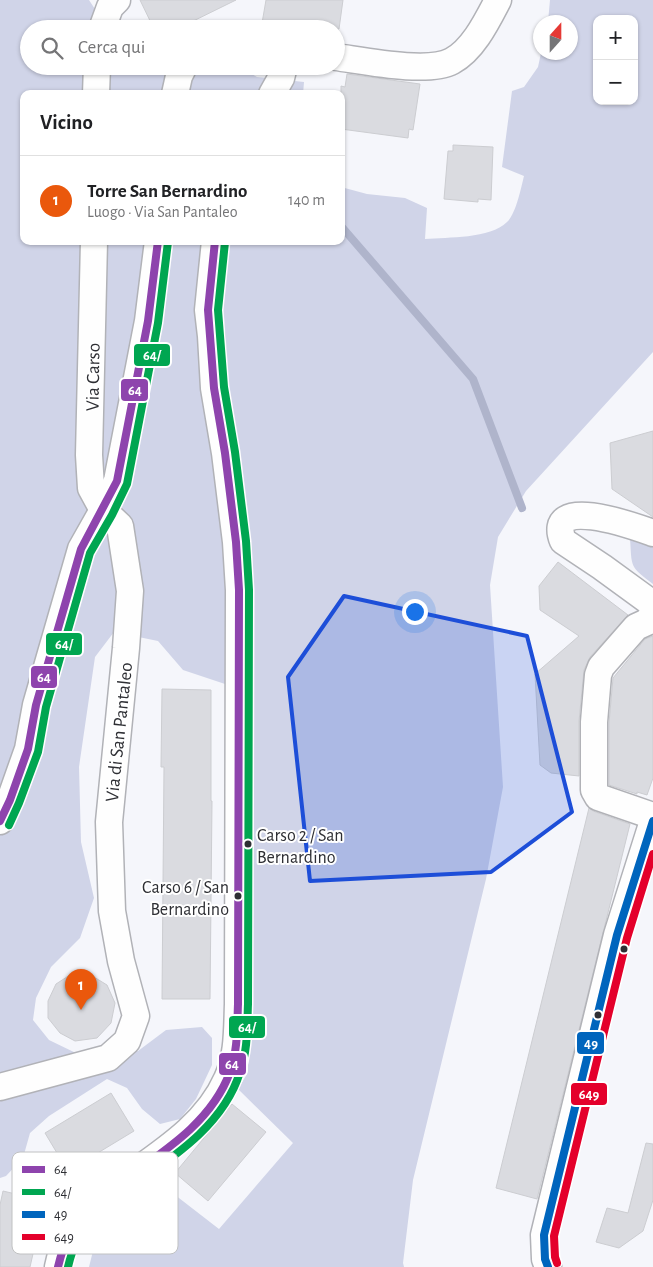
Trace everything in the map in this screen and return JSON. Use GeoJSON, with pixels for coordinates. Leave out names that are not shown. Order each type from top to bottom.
{"type":"FeatureCollection","features":[{"type":"Feature","properties":{"kind":"street"},"geometry":{"type":"LineString","coordinates":[[105,20],[110,8],[117,0]]}},
{"type":"Feature","properties":{"kind":"street"},"geometry":{"type":"LineString","coordinates":[[345,58],[422,68],[444,64],[460,56],[473,42],[498,0]]}},
{"type":"Feature","properties":{"kind":"street"},"geometry":{"type":"LineString","coordinates":[[96,90],[97,75]]}},
{"type":"Feature","properties":{"kind":"street"},"geometry":{"type":"LineString","coordinates":[[177,90],[180,75]]}},
{"type":"Feature","properties":{"kind":"street"},"geometry":{"type":"LineString","coordinates":[[274,90],[282,75]]}},
{"type":"Feature","properties":{"kind":"street","name":"Via Carso"},"geometry":{"type":"LineString","coordinates":[[94,245],[89,455],[91,488],[103,510]]}},
{"type":"Feature","properties":{"kind":"street","name":"Via Carso"},"geometry":{"type":"LineString","coordinates":[[0,821],[10,800],[28,749],[36,705],[81,549],[117,481],[148,321],[158,245]]}},
{"type":"Feature","properties":{"kind":"street"},"geometry":{"type":"LineString","coordinates":[[160,1152],[194,1126],[217,1096],[227,1079],[234,1059],[237,1034],[239,590],[236,542],[225,453],[214,388],[208,310],[215,245]]}},
{"type":"Feature","properties":{"kind":"street","name":"Via di San Pantaleo"},"geometry":{"type":"LineString","coordinates":[[0,1087],[108,1058],[127,1042],[136,1016],[121,961],[112,911],[109,822],[130,590],[120,526],[103,510]]}},
{"type":"Feature","properties":{"kind":"street"},"geometry":{"type":"LineString","coordinates":[[653,534],[604,518],[580,515],[572,516],[565,521],[561,526],[560,534],[563,541],[650,602],[653,607]]}},
{"type":"Feature","properties":{"kind":"street"},"geometry":{"type":"LineString","coordinates":[[653,614],[647,622],[636,627],[601,667],[598,675],[594,722],[594,790],[598,797],[653,816]]}},
{"type":"Feature","properties":{"kind":"street"},"geometry":{"type":"LineString","coordinates":[[548,1267],[544,1234],[617,936],[653,822]]}},
{"type":"Feature","properties":{"kind":"street"},"geometry":{"type":"LineString","coordinates":[[58,1267],[63,1254]]}},
{"type":"Feature","properties":{"kind":"highlighted area"},"geometry":{"type":"Polygon","coordinates":[[[344,596],[527,636],[572,812],[491,872],[310,881],[288,677],[344,596]]]}},
{"type":"Feature","properties":{"kind":"shaded area"},"geometry":{"type":"Polygon","coordinates":[[[0,0],[89,0],[102,20],[20,20],[20,75],[254,75],[257,77],[304,82],[303,90],[20,90],[20,245],[345,245],[345,188],[367,194],[405,198],[427,208],[425,239],[480,234],[500,228],[507,222],[516,207],[524,176],[502,167],[512,91],[524,87],[538,67],[540,60],[578,60],[578,15],[549,15],[550,0],[653,0],[653,352],[526,491],[498,537],[490,585],[503,787],[486,879],[413,1180],[404,1267],[89,1267],[92,1254],[178,1254],[178,1197],[219,1229],[293,1143],[238,1089],[247,1074],[253,1024],[246,691],[183,670],[158,641],[114,632],[95,657],[79,767],[81,842],[94,898],[80,938],[51,967],[36,998],[33,1020],[49,1040],[80,1055],[138,1051],[166,1030],[202,1027],[212,1038],[212,1065],[196,1099],[180,1119],[160,1124],[142,1109],[127,1088],[107,1079],[49,1116],[30,1133],[25,1152],[12,1152],[12,1170],[6,1176],[0,1178],[0,0]]]}},
{"type":"Feature","properties":{"kind":"shaded area"},"geometry":{"type":"Polygon","coordinates":[[[630,538],[653,542],[653,584],[633,565],[630,538]]]}},
{"type":"Feature","properties":{"kind":"building"},"geometry":{"type":"Polygon","coordinates":[[[140,0],[236,0],[195,20],[150,20],[140,0]]]}},
{"type":"Feature","properties":{"kind":"building"},"geometry":{"type":"Polygon","coordinates":[[[266,0],[343,0],[340,20],[263,20],[266,0]]]}},
{"type":"Feature","properties":{"kind":"building"},"geometry":{"type":"Polygon","coordinates":[[[347,74],[420,84],[413,130],[409,129],[408,138],[345,130],[345,90],[341,90],[341,86],[345,87],[347,74]]]}},
{"type":"Feature","properties":{"kind":"building"},"geometry":{"type":"Polygon","coordinates":[[[453,145],[493,147],[491,200],[478,199],[478,202],[444,199],[448,151],[453,151],[453,145]]]}},
{"type":"Feature","properties":{"kind":"building"},"geometry":{"type":"Polygon","coordinates":[[[653,431],[653,517],[612,489],[610,443],[653,431]]]}},
{"type":"Feature","properties":{"kind":"building"},"geometry":{"type":"Polygon","coordinates":[[[558,562],[628,615],[590,657],[584,670],[579,721],[579,776],[551,773],[540,765],[535,674],[579,636],[540,610],[539,586],[558,562]]]}},
{"type":"Feature","properties":{"kind":"building"},"geometry":{"type":"Polygon","coordinates":[[[653,636],[653,778],[647,795],[637,792],[637,794],[609,785],[609,723],[613,678],[645,639],[653,636]]]}},
{"type":"Feature","properties":{"kind":"building"},"geometry":{"type":"Polygon","coordinates":[[[162,689],[211,690],[210,999],[162,999],[164,767],[161,767],[162,689]]]}},
{"type":"Feature","properties":{"kind":"building"},"geometry":{"type":"Polygon","coordinates":[[[589,808],[630,824],[537,1199],[496,1188],[589,808]]]}},
{"type":"Feature","properties":{"kind":"building"},"geometry":{"type":"Polygon","coordinates":[[[89,974],[107,985],[115,1003],[111,1023],[97,1038],[75,1041],[60,1033],[48,1018],[48,1001],[56,984],[70,975],[89,974]]]}},
{"type":"Feature","properties":{"kind":"building"},"geometry":{"type":"Polygon","coordinates":[[[111,1093],[134,1131],[99,1152],[56,1152],[45,1133],[111,1093]]]}},
{"type":"Feature","properties":{"kind":"building"},"geometry":{"type":"Polygon","coordinates":[[[232,1104],[266,1132],[208,1201],[178,1176],[178,1169],[232,1104]]]}},
{"type":"Feature","properties":{"kind":"building"},"geometry":{"type":"Polygon","coordinates":[[[646,1143],[653,1144],[653,1200],[643,1231],[619,1248],[596,1242],[607,1208],[628,1213],[646,1143]]]}},
{"type":"Feature","properties":{"kind":"building"},"geometry":{"type":"Polygon","coordinates":[[[3,1191],[12,1193],[12,1254],[33,1254],[30,1267],[0,1267],[0,1205],[3,1191]]]}},
{"type":"Feature","properties":{"kind":"waterway"},"geometry":{"type":"LineString","coordinates":[[345,231],[473,379],[522,508]]}},
{"type":"Feature","properties":{"kind":"transit line","name":"64"},"geometry":{"type":"LineString","coordinates":[[0,821],[10,800],[28,749],[36,705],[81,549],[117,481],[148,321],[158,245]]}},
{"type":"Feature","properties":{"kind":"transit line","name":"64/"},"geometry":{"type":"LineString","coordinates":[[9,825],[38,752],[46,707],[90,553],[127,484],[158,323],[168,245]]}},
{"type":"Feature","properties":{"kind":"transit line","name":"64"},"geometry":{"type":"LineString","coordinates":[[162,1152],[200,1120],[222,1089],[233,1064],[237,1030],[239,590],[236,542],[225,453],[214,388],[208,310],[215,245]]}},
{"type":"Feature","properties":{"kind":"transit line","name":"64/"},"geometry":{"type":"LineString","coordinates":[[178,1152],[210,1123],[233,1091],[243,1064],[247,1030],[249,590],[246,541],[235,452],[224,387],[218,310],[225,245]]}},
{"type":"Feature","properties":{"kind":"transit line","name":"49"},"geometry":{"type":"LineString","coordinates":[[548,1267],[545,1259],[544,1235],[617,935],[653,821]]}},
{"type":"Feature","properties":{"kind":"transit line","name":"649"},"geometry":{"type":"LineString","coordinates":[[557,1263],[554,1236],[627,938],[653,854]]}},
{"type":"Feature","properties":{"kind":"transit line","name":"64"},"geometry":{"type":"LineString","coordinates":[[58,1267],[62,1254]]}},
{"type":"Feature","properties":{"kind":"transit line","name":"64/"},"geometry":{"type":"LineString","coordinates":[[68,1267],[72,1254]]}},
{"type":"Feature","properties":{"kind":"place","name":"Carso 2 / San Bernardino"},"geometry":{"type":"Point","coordinates":[248,844]}},
{"type":"Feature","properties":{"kind":"place","name":"Carso 6 / San Bernardino"},"geometry":{"type":"Point","coordinates":[238,896]}},
{"type":"Feature","properties":{"kind":"place","name":"Torre San Bernardino"},"geometry":{"type":"Point","coordinates":[81,1010]}}]}
